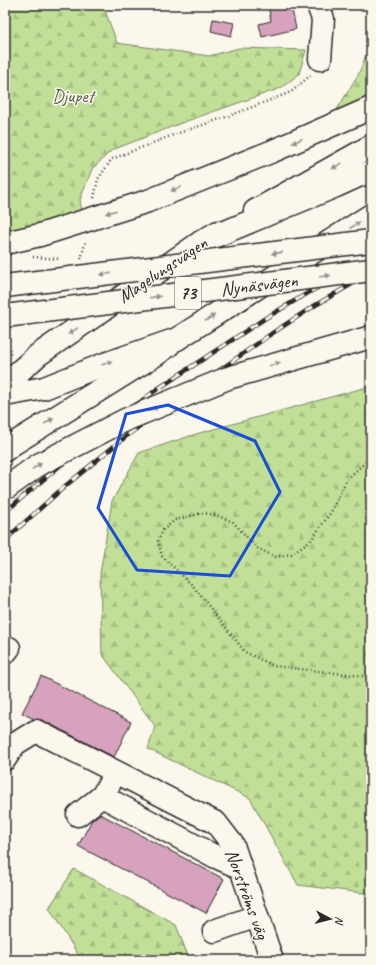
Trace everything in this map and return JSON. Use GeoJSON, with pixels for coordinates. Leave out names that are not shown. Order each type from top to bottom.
{"type":"FeatureCollection","features":[{"type":"Feature","properties":{"kind":"main road"},"geometry":{"type":"LineString","coordinates":[[318,5],[323,19],[320,59]]}},
{"type":"Feature","properties":{"kind":"main road"},"geometry":{"type":"LineString","coordinates":[[5,243],[40,235],[148,200],[273,151],[371,108]]}},
{"type":"Feature","properties":{"kind":"main road","name":"Magelungsvägen"},"geometry":{"type":"LineString","coordinates":[[5,384],[38,354],[201,242],[371,146]]}},
{"type":"Feature","properties":{"kind":"main road"},"geometry":{"type":"LineString","coordinates":[[201,242],[364,174]]}},
{"type":"Feature","properties":{"kind":"main road"},"geometry":{"type":"LineString","coordinates":[[5,450],[157,354],[177,339],[371,215]]}},
{"type":"Feature","properties":{"kind":"main road","name":"Nynäsvägen"},"geometry":{"type":"LineString","coordinates":[[5,286],[371,241]]}},
{"type":"Feature","properties":{"kind":"main road","name":"Nynäsvägen"},"geometry":{"type":"LineString","coordinates":[[5,316],[371,270]]}},
{"type":"Feature","properties":{"kind":"main road"},"geometry":{"type":"LineString","coordinates":[[5,489],[38,465],[132,417],[228,378],[371,336]]}},
{"type":"Feature","properties":{"kind":"main road"},"geometry":{"type":"LineString","coordinates":[[5,395],[44,388],[102,365],[177,339]]}},
{"type":"Feature","properties":{"kind":"main road","name":"Norströms väg"},"geometry":{"type":"LineString","coordinates":[[5,759],[15,744],[36,731],[216,823],[233,845],[271,960]]}},
{"type":"Feature","properties":{"kind":"main road"},"geometry":{"type":"LineString","coordinates":[[78,815],[102,796],[117,772]]}},
{"type":"Feature","properties":{"kind":"main road"},"geometry":{"type":"LineString","coordinates":[[102,796],[216,857],[241,868]]}},
{"type":"Feature","properties":{"kind":"main road"},"geometry":{"type":"LineString","coordinates":[[214,931],[257,916]]}},
{"type":"Feature","properties":{"kind":"path"},"geometry":{"type":"LineString","coordinates":[[28,257],[66,259]]}},
{"type":"Feature","properties":{"kind":"path"},"geometry":{"type":"LineString","coordinates":[[371,456],[347,479],[331,512],[311,540],[291,554],[276,557],[257,548],[232,522],[216,515],[202,513],[175,520],[163,530],[158,541],[162,556],[193,586],[245,652],[274,666],[371,677]]}},
{"type":"Feature","properties":{"kind":"highlighted area"},"geometry":{"type":"Polygon","coordinates":[[[168,405],[255,441],[280,492],[230,576],[137,570],[98,508],[126,414],[168,405]]]}},
{"type":"Feature","properties":{"kind":"green space","name":"Djupet"},"geometry":{"type":"Polygon","coordinates":[[[17,5],[103,5],[117,43],[209,56],[239,48],[306,50],[299,74],[281,88],[184,122],[112,150],[92,169],[80,200],[82,211],[5,235],[5,11],[17,5]]]}},
{"type":"Feature","properties":{"kind":"green space"},"geometry":{"type":"Polygon","coordinates":[[[371,42],[371,95],[335,113],[359,73],[371,42]]]}},
{"type":"Feature","properties":{"kind":"green space"},"geometry":{"type":"Polygon","coordinates":[[[371,386],[371,894],[298,885],[250,798],[148,749],[155,726],[102,654],[100,574],[112,501],[139,453],[196,434],[371,386]]]}},
{"type":"Feature","properties":{"kind":"green space"},"geometry":{"type":"Polygon","coordinates":[[[74,869],[176,925],[188,956],[182,960],[78,960],[79,956],[49,908],[74,869]]]}},
{"type":"Feature","properties":{"kind":"building"},"geometry":{"type":"Polygon","coordinates":[[[268,5],[291,5],[296,29],[262,37],[259,24],[271,21],[268,5]]]}},
{"type":"Feature","properties":{"kind":"building"},"geometry":{"type":"Polygon","coordinates":[[[213,19],[234,23],[231,36],[211,31],[213,19]]]}},
{"type":"Feature","properties":{"kind":"building"},"geometry":{"type":"Polygon","coordinates":[[[41,676],[131,722],[114,757],[42,720],[34,719],[22,713],[41,676]]]}},
{"type":"Feature","properties":{"kind":"building"},"geometry":{"type":"Polygon","coordinates":[[[100,814],[224,879],[206,913],[78,846],[92,820],[100,814]]]}},
{"type":"Feature","properties":{"kind":"railway"},"geometry":{"type":"LineString","coordinates":[[5,512],[103,430],[156,390],[264,319],[371,258]]}},
{"type":"Feature","properties":{"kind":"railway"},"geometry":{"type":"LineString","coordinates":[[5,540],[64,487],[129,434],[271,334],[314,306],[371,273]]}}]}
